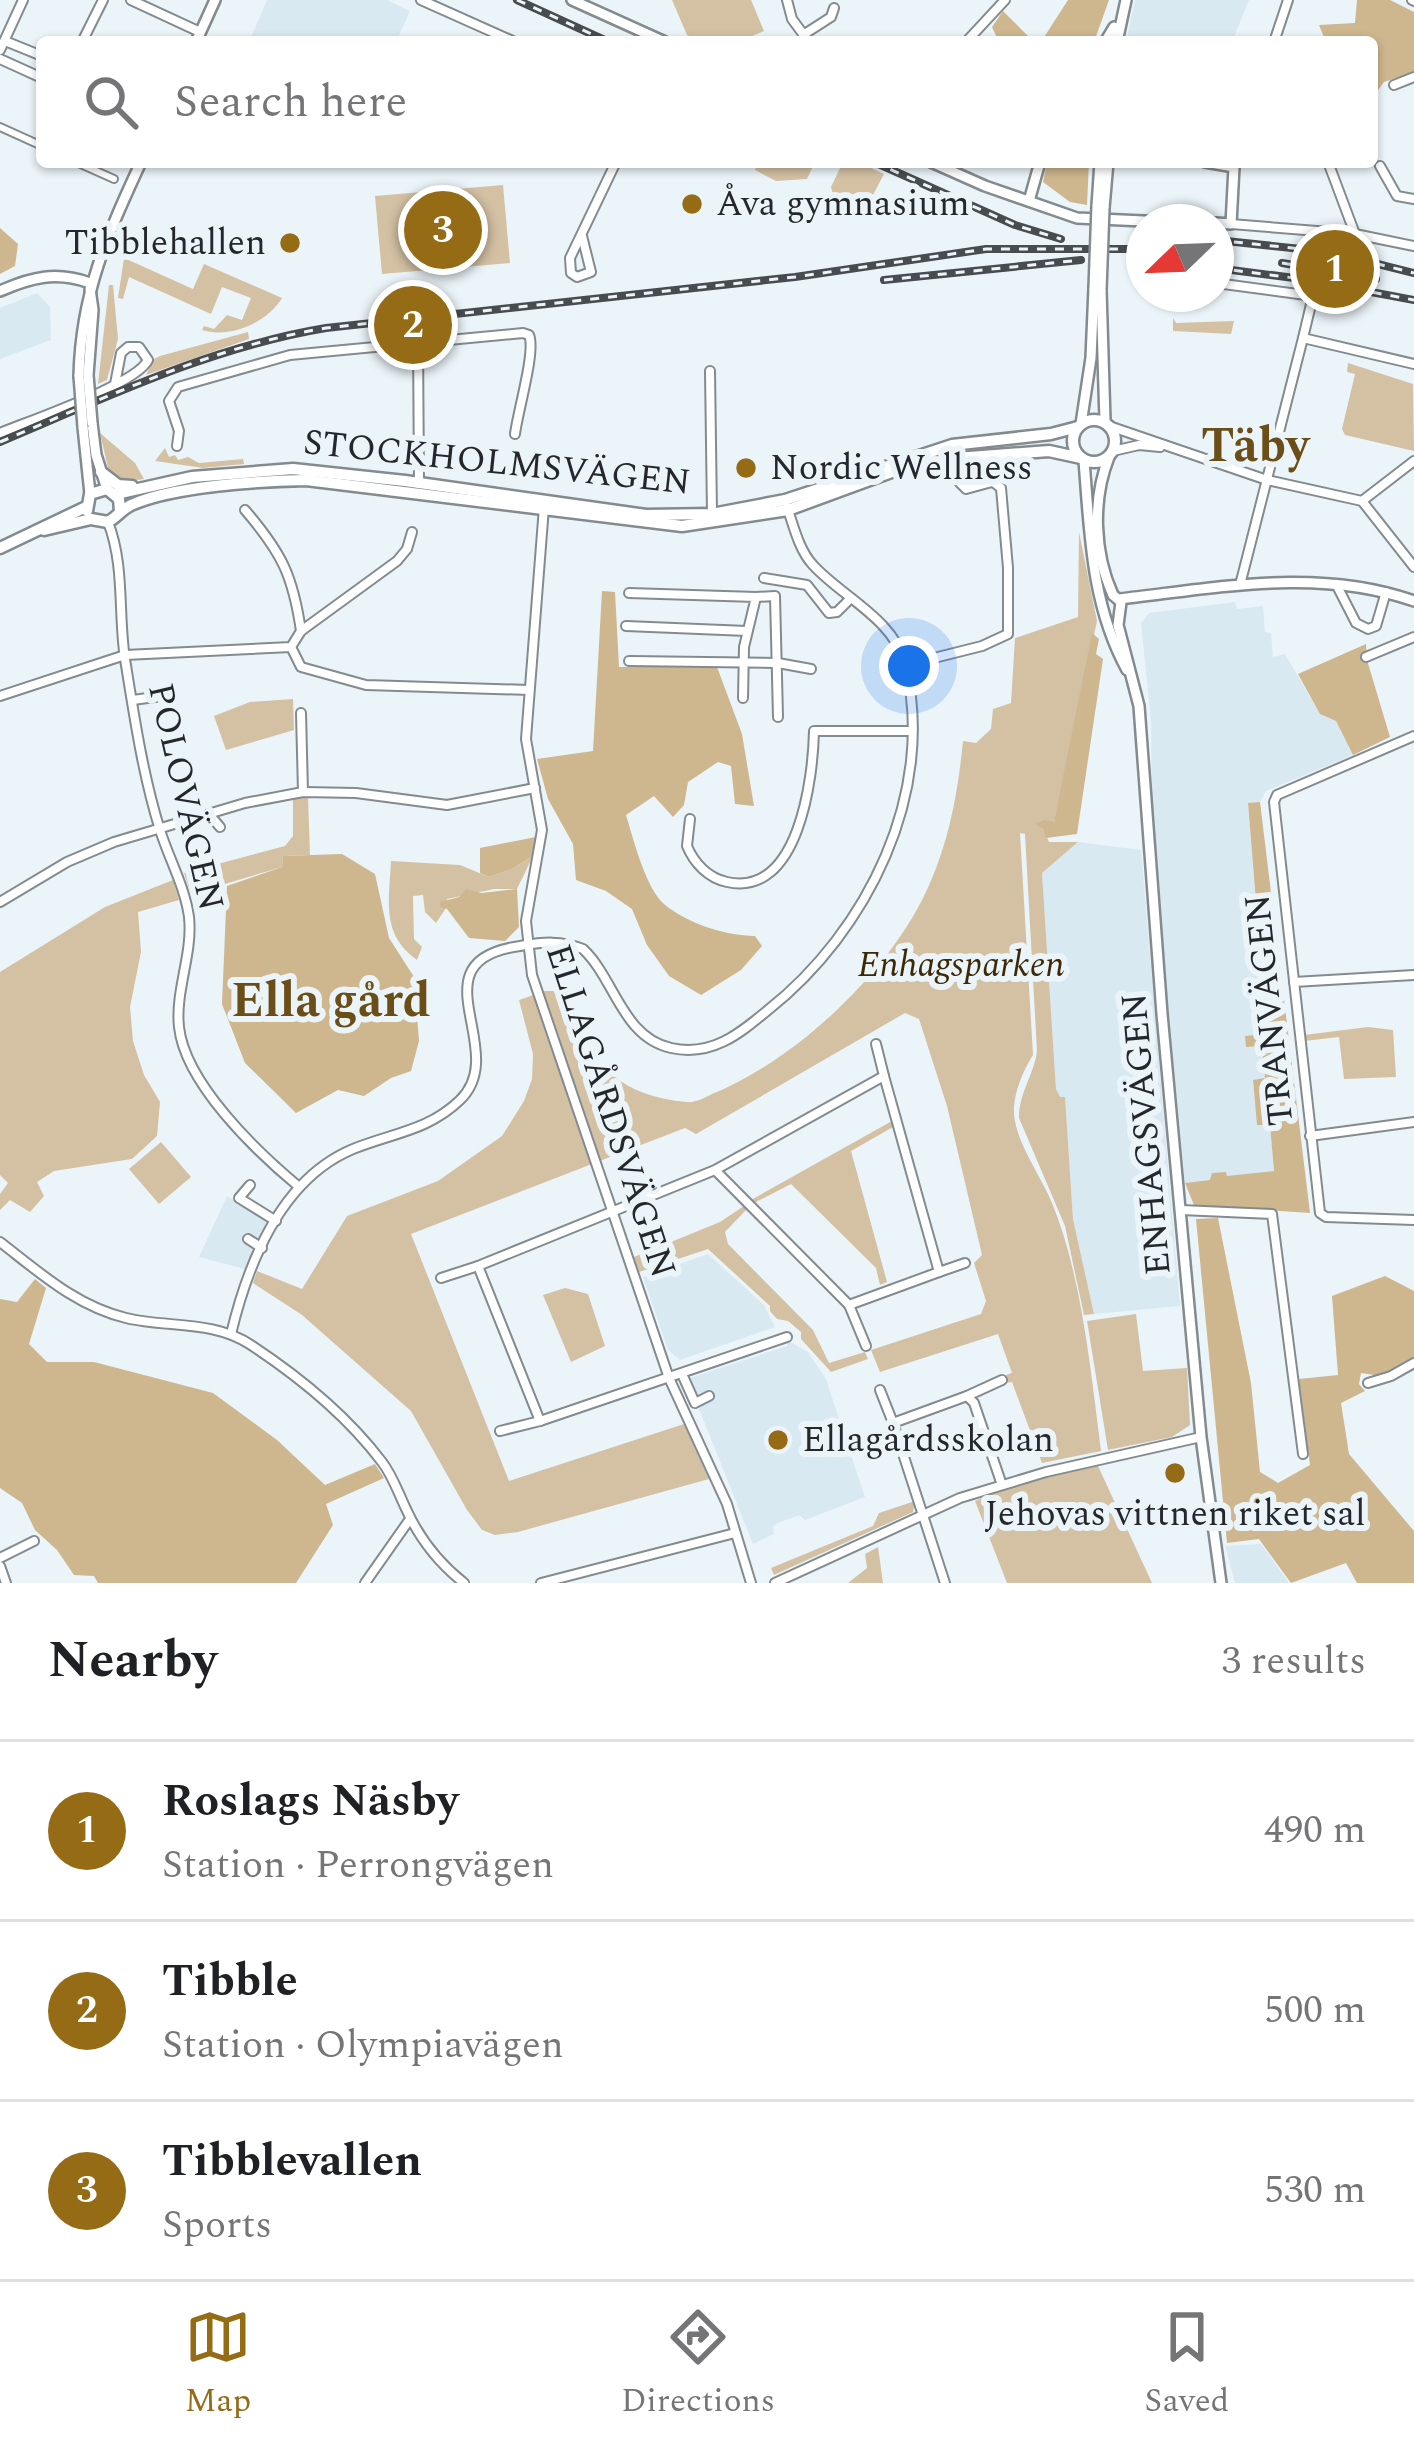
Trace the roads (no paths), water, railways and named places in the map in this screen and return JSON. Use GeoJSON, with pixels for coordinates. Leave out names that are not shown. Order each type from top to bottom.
{"type":"FeatureCollection","features":[{"type":"Feature","properties":{"kind":"main road"},"geometry":{"type":"LineString","coordinates":[[1107,423],[1114,432],[1111,454],[1097,463],[1082,459],[1073,443],[1080,426],[1107,423]]}},
{"type":"Feature","properties":{"kind":"main road","name":"STOCKHOLMSVÄGEN"},"geometry":{"type":"LineString","coordinates":[[787,505],[952,445],[1051,434],[1080,426]]}},
{"type":"Feature","properties":{"kind":"main road","name":"STOCKHOLMSVÄGEN"},"geometry":{"type":"LineString","coordinates":[[89,506],[111,491],[293,469],[544,505],[713,518],[787,505],[938,460],[1049,451],[1082,459]]}},
{"type":"Feature","properties":{"kind":"main road"},"geometry":{"type":"LineString","coordinates":[[101,472],[123,487],[171,481]]}},
{"type":"Feature","properties":{"kind":"main road","name":"STOCKHOLMSVÄGEN"},"geometry":{"type":"LineString","coordinates":[[119,512],[155,498],[269,481],[418,487]]}},
{"type":"Feature","properties":{"kind":"main road"},"geometry":{"type":"LineString","coordinates":[[0,548],[89,506],[108,522],[119,512],[111,491]]}},
{"type":"Feature","properties":{"kind":"street"},"geometry":{"type":"LineString","coordinates":[[2,50],[23,0]]}},
{"type":"Feature","properties":{"kind":"street"},"geometry":{"type":"LineString","coordinates":[[85,36],[103,0]]}},
{"type":"Feature","properties":{"kind":"street"},"geometry":{"type":"LineString","coordinates":[[131,0],[196,36]]}},
{"type":"Feature","properties":{"kind":"street"},"geometry":{"type":"LineString","coordinates":[[198,36],[214,0]]}},
{"type":"Feature","properties":{"kind":"street"},"geometry":{"type":"LineString","coordinates":[[421,0],[502,36]]}},
{"type":"Feature","properties":{"kind":"street"},"geometry":{"type":"LineString","coordinates":[[572,0],[652,36]]}},
{"type":"Feature","properties":{"kind":"street"},"geometry":{"type":"LineString","coordinates":[[787,0],[792,20],[804,36]]}},
{"type":"Feature","properties":{"kind":"street"},"geometry":{"type":"LineString","coordinates":[[972,36],[1005,0]]}},
{"type":"Feature","properties":{"kind":"street"},"geometry":{"type":"LineString","coordinates":[[1112,36],[1124,0]]}},
{"type":"Feature","properties":{"kind":"street"},"geometry":{"type":"LineString","coordinates":[[1113,36],[1124,0]]}},
{"type":"Feature","properties":{"kind":"street"},"geometry":{"type":"LineString","coordinates":[[1276,36],[1288,0]]}},
{"type":"Feature","properties":{"kind":"street"},"geometry":{"type":"LineString","coordinates":[[808,36],[832,17],[835,8]]}},
{"type":"Feature","properties":{"kind":"street"},"geometry":{"type":"LineString","coordinates":[[2,50],[36,55]]}},
{"type":"Feature","properties":{"kind":"street"},"geometry":{"type":"LineString","coordinates":[[2,50],[36,74]]}},
{"type":"Feature","properties":{"kind":"street"},"geometry":{"type":"LineString","coordinates":[[1394,85],[1414,77]]}},
{"type":"Feature","properties":{"kind":"street"},"geometry":{"type":"LineString","coordinates":[[0,127],[36,143]]}},
{"type":"Feature","properties":{"kind":"street"},"geometry":{"type":"LineString","coordinates":[[1380,166],[1397,196],[1414,199]]}},
{"type":"Feature","properties":{"kind":"street"},"geometry":{"type":"LineString","coordinates":[[89,168],[114,179]]}},
{"type":"Feature","properties":{"kind":"street"},"geometry":{"type":"LineString","coordinates":[[89,506],[84,375],[93,310],[90,284],[138,168]]}},
{"type":"Feature","properties":{"kind":"street"},"geometry":{"type":"LineString","coordinates":[[582,236],[591,272],[577,277],[571,273],[570,258],[613,168]]}},
{"type":"Feature","properties":{"kind":"street"},"geometry":{"type":"LineString","coordinates":[[946,168],[1077,218],[1126,220]]}},
{"type":"Feature","properties":{"kind":"street"},"geometry":{"type":"LineString","coordinates":[[1029,201],[1038,168]]}},
{"type":"Feature","properties":{"kind":"street"},"geometry":{"type":"LineString","coordinates":[[1080,426],[1098,289],[1103,168]]}},
{"type":"Feature","properties":{"kind":"street"},"geometry":{"type":"LineString","coordinates":[[1232,204],[1234,168]]}},
{"type":"Feature","properties":{"kind":"street"},"geometry":{"type":"LineString","coordinates":[[1330,168],[1355,234]]}},
{"type":"Feature","properties":{"kind":"street"},"geometry":{"type":"LineString","coordinates":[[1234,224],[1355,234],[1414,246]]}},
{"type":"Feature","properties":{"kind":"street"},"geometry":{"type":"LineString","coordinates":[[0,291],[28,278],[47,276],[66,275],[90,284]]}},
{"type":"Feature","properties":{"kind":"street"},"geometry":{"type":"LineString","coordinates":[[1234,285],[1313,296],[1240,585]]}},
{"type":"Feature","properties":{"kind":"street"},"geometry":{"type":"LineString","coordinates":[[1098,289],[1107,423],[1267,480],[1362,501],[1414,566]]}},
{"type":"Feature","properties":{"kind":"street"},"geometry":{"type":"LineString","coordinates":[[177,446],[178,431],[169,401],[178,387],[290,355],[418,340],[529,335],[532,356],[514,434]]}},
{"type":"Feature","properties":{"kind":"street"},"geometry":{"type":"LineString","coordinates":[[1303,338],[1412,363],[1414,375]]}},
{"type":"Feature","properties":{"kind":"street"},"geometry":{"type":"LineString","coordinates":[[418,340],[418,487]]}},
{"type":"Feature","properties":{"kind":"street"},"geometry":{"type":"LineString","coordinates":[[0,433],[115,384],[145,367],[147,357],[139,347],[121,353],[115,384]]}},
{"type":"Feature","properties":{"kind":"street"},"geometry":{"type":"LineString","coordinates":[[710,371],[713,518]]}},
{"type":"Feature","properties":{"kind":"street"},"geometry":{"type":"LineString","coordinates":[[87,425],[111,491]]}},
{"type":"Feature","properties":{"kind":"street"},"geometry":{"type":"LineString","coordinates":[[1111,454],[1139,445],[1167,447]]}},
{"type":"Feature","properties":{"kind":"street","name":"ENHAGSVÄGEN"},"geometry":{"type":"LineString","coordinates":[[1111,454],[1098,516],[1106,580],[1118,604],[1141,722],[1201,1437],[1222,1583]]}},
{"type":"Feature","properties":{"kind":"street"},"geometry":{"type":"LineString","coordinates":[[1082,459],[1087,541],[1101,601],[1118,604]]}},
{"type":"Feature","properties":{"kind":"street"},"geometry":{"type":"LineString","coordinates":[[1362,501],[1414,461]]}},
{"type":"Feature","properties":{"kind":"street"},"geometry":{"type":"LineString","coordinates":[[905,665],[982,646],[1008,634],[1001,488],[992,482]]}},
{"type":"Feature","properties":{"kind":"street","name":"ELLAGÅRDSVÄGEN"},"geometry":{"type":"LineString","coordinates":[[544,505],[526,739],[542,840],[530,889],[526,945],[532,975],[669,1378],[727,1504],[751,1583]]}},
{"type":"Feature","properties":{"kind":"street"},"geometry":{"type":"LineString","coordinates":[[231,1334],[248,1276],[298,1186],[316,1169],[355,1148],[433,1122],[470,1089],[478,1060],[466,1006],[469,978],[500,949],[569,943],[583,949],[594,959],[632,1023],[657,1043],[688,1050],[719,1046],[782,999],[852,922],[872,887],[895,828],[911,759],[905,665],[892,638],[804,553],[787,505]]}},
{"type":"Feature","properties":{"kind":"street"},"geometry":{"type":"LineString","coordinates":[[245,510],[282,555],[295,589],[301,631]]}},
{"type":"Feature","properties":{"kind":"street","name":"POLOVÄGEN"},"geometry":{"type":"LineString","coordinates":[[108,522],[115,540],[124,656],[159,827],[183,890],[189,921],[178,1024],[185,1055],[198,1079],[270,1162],[298,1186]]}},
{"type":"Feature","properties":{"kind":"street"},"geometry":{"type":"LineString","coordinates":[[291,647],[301,631],[397,561],[412,532]]}},
{"type":"Feature","properties":{"kind":"street"},"geometry":{"type":"LineString","coordinates":[[764,578],[807,585],[829,613],[837,612],[851,598]]}},
{"type":"Feature","properties":{"kind":"street"},"geometry":{"type":"LineString","coordinates":[[777,578],[778,717]]}},
{"type":"Feature","properties":{"kind":"street"},"geometry":{"type":"LineString","coordinates":[[1105,615],[1118,604],[1154,594],[1240,585],[1336,584],[1386,591],[1414,601]]}},
{"type":"Feature","properties":{"kind":"street"},"geometry":{"type":"LineString","coordinates":[[1336,584],[1356,623],[1368,629],[1376,626],[1386,591]]}},
{"type":"Feature","properties":{"kind":"street"},"geometry":{"type":"LineString","coordinates":[[629,593],[775,596]]}},
{"type":"Feature","properties":{"kind":"street"},"geometry":{"type":"LineString","coordinates":[[743,698],[747,631],[756,596]]}},
{"type":"Feature","properties":{"kind":"street","name":"ENHAGSVÄGEN"},"geometry":{"type":"LineString","coordinates":[[1101,601],[1132,680]]}},
{"type":"Feature","properties":{"kind":"street"},"geometry":{"type":"LineString","coordinates":[[626,626],[747,631]]}},
{"type":"Feature","properties":{"kind":"street"},"geometry":{"type":"LineString","coordinates":[[1366,657],[1414,637]]}},
{"type":"Feature","properties":{"kind":"street"},"geometry":{"type":"LineString","coordinates":[[291,647],[301,667],[366,685],[529,690]]}},
{"type":"Feature","properties":{"kind":"street"},"geometry":{"type":"LineString","coordinates":[[0,697],[124,656],[291,647]]}},
{"type":"Feature","properties":{"kind":"street"},"geometry":{"type":"LineString","coordinates":[[629,661],[778,663],[811,669]]}},
{"type":"Feature","properties":{"kind":"street"},"geometry":{"type":"LineString","coordinates":[[134,700],[162,696]]}},
{"type":"Feature","properties":{"kind":"street"},"geometry":{"type":"LineString","coordinates":[[301,713],[303,792]]}},
{"type":"Feature","properties":{"kind":"street"},"geometry":{"type":"LineString","coordinates":[[690,819],[687,846],[701,868],[722,881],[762,877],[780,862],[795,833],[811,784],[814,731],[912,730]]}},
{"type":"Feature","properties":{"kind":"street","name":"TRANVÄGEN"},"geometry":{"type":"LineString","coordinates":[[1414,736],[1277,795],[1274,802],[1320,1213],[1325,1217],[1414,1220]]}},
{"type":"Feature","properties":{"kind":"street"},"geometry":{"type":"LineString","coordinates":[[1,898],[68,862],[159,827],[303,792],[446,805],[535,788]]}},
{"type":"Feature","properties":{"kind":"street"},"geometry":{"type":"LineString","coordinates":[[208,813],[220,827]]}},
{"type":"Feature","properties":{"kind":"street"},"geometry":{"type":"LineString","coordinates":[[1294,982],[1414,975]]}},
{"type":"Feature","properties":{"kind":"street"},"geometry":{"type":"LineString","coordinates":[[876,1044],[938,1272]]}},
{"type":"Feature","properties":{"kind":"street"},"geometry":{"type":"LineString","coordinates":[[441,1278],[715,1170],[884,1076]]}},
{"type":"Feature","properties":{"kind":"street"},"geometry":{"type":"LineString","coordinates":[[1310,1136],[1414,1122]]}},
{"type":"Feature","properties":{"kind":"street"},"geometry":{"type":"LineString","coordinates":[[715,1170],[849,1305],[866,1346]]}},
{"type":"Feature","properties":{"kind":"street"},"geometry":{"type":"LineString","coordinates":[[250,1185],[239,1198],[277,1221]]}},
{"type":"Feature","properties":{"kind":"street"},"geometry":{"type":"LineString","coordinates":[[1181,1210],[1272,1214],[1303,1454]]}},
{"type":"Feature","properties":{"kind":"street"},"geometry":{"type":"LineString","coordinates":[[248,1239],[262,1248]]}},
{"type":"Feature","properties":{"kind":"street"},"geometry":{"type":"LineString","coordinates":[[0,1242],[58,1287],[101,1310],[231,1334],[249,1343],[313,1392],[364,1440],[386,1466],[410,1519],[445,1568],[464,1583]]}},
{"type":"Feature","properties":{"kind":"street"},"geometry":{"type":"LineString","coordinates":[[849,1305],[965,1264]]}},
{"type":"Feature","properties":{"kind":"street"},"geometry":{"type":"LineString","coordinates":[[478,1266],[540,1420]]}},
{"type":"Feature","properties":{"kind":"street"},"geometry":{"type":"LineString","coordinates":[[500,1431],[787,1337]]}},
{"type":"Feature","properties":{"kind":"street"},"geometry":{"type":"LineString","coordinates":[[1368,1383],[1414,1363]]}},
{"type":"Feature","properties":{"kind":"street"},"geometry":{"type":"LineString","coordinates":[[682,1374],[695,1403],[710,1396]]}},
{"type":"Feature","properties":{"kind":"street"},"geometry":{"type":"LineString","coordinates":[[893,1423],[1002,1380]]}},
{"type":"Feature","properties":{"kind":"street"},"geometry":{"type":"LineString","coordinates":[[880,1390],[945,1583]]}},
{"type":"Feature","properties":{"kind":"street"},"geometry":{"type":"LineString","coordinates":[[967,1396],[974,1403],[1002,1484]]}},
{"type":"Feature","properties":{"kind":"street"},"geometry":{"type":"LineString","coordinates":[[775,1583],[803,1578],[924,1513],[1002,1484],[1201,1437]]}},
{"type":"Feature","properties":{"kind":"street"},"geometry":{"type":"LineString","coordinates":[[365,1583],[410,1519]]}},
{"type":"Feature","properties":{"kind":"street"},"geometry":{"type":"LineString","coordinates":[[541,1583],[735,1533]]}},
{"type":"Feature","properties":{"kind":"street"},"geometry":{"type":"LineString","coordinates":[[6,1583],[0,1562],[34,1541]]}},
{"type":"Feature","properties":{"kind":"railway"},"geometry":{"type":"LineString","coordinates":[[517,0],[596,36]]}},
{"type":"Feature","properties":{"kind":"railway"},"geometry":{"type":"LineString","coordinates":[[887,168],[1015,225],[1061,239]]}},
{"type":"Feature","properties":{"kind":"railway"},"geometry":{"type":"LineString","coordinates":[[1234,242],[1330,252],[1414,273]]}},
{"type":"Feature","properties":{"kind":"railway"},"geometry":{"type":"LineString","coordinates":[[0,442],[201,361],[326,328],[795,277],[986,249],[1126,249]]}},
{"type":"Feature","properties":{"kind":"railway"},"geometry":{"type":"LineString","coordinates":[[884,280],[1081,260]]}},
{"type":"Feature","properties":{"kind":"railway"},"geometry":{"type":"LineString","coordinates":[[1282,263],[1376,279]]}},
{"type":"Feature","properties":{"kind":"railway"},"geometry":{"type":"LineString","coordinates":[[1234,270],[1302,279]]}},
{"type":"Feature","properties":{"kind":"railway"},"geometry":{"type":"LineString","coordinates":[[1355,289],[1414,300]]}},
{"type":"Feature","properties":{"kind":"place","name":"Åva gymnasium"},"geometry":{"type":"Point","coordinates":[692,204]}},
{"type":"Feature","properties":{"kind":"place","name":"Tibblevallen"},"geometry":{"type":"Point","coordinates":[443,230]}},
{"type":"Feature","properties":{"kind":"place","name":"Tibblehallen"},"geometry":{"type":"Point","coordinates":[290,243]}},
{"type":"Feature","properties":{"kind":"place","name":"Roslags Näsby"},"geometry":{"type":"Point","coordinates":[1335,269]}},
{"type":"Feature","properties":{"kind":"place","name":"Tibble"},"geometry":{"type":"Point","coordinates":[413,325]}},
{"type":"Feature","properties":{"kind":"place","name":"Nordic Wellness"},"geometry":{"type":"Point","coordinates":[746,468]}},
{"type":"Feature","properties":{"kind":"place","name":"Ellagårdsskolan"},"geometry":{"type":"Point","coordinates":[778,1440]}},
{"type":"Feature","properties":{"kind":"place","name":"Jehovas vittnen riket sal"},"geometry":{"type":"Point","coordinates":[1175,1473]}},
{"type":"Feature","properties":{"kind":"district","name":"Täby"},"geometry":{"type":"Point","coordinates":[1255,446]}},
{"type":"Feature","properties":{"kind":"district","name":"Ella gård"},"geometry":{"type":"Point","coordinates":[331,1001]}},
{"type":"Feature","properties":{"kind":"park label","name":"Enhagsparken"},"geometry":{"type":"Point","coordinates":[961,965]}}]}
